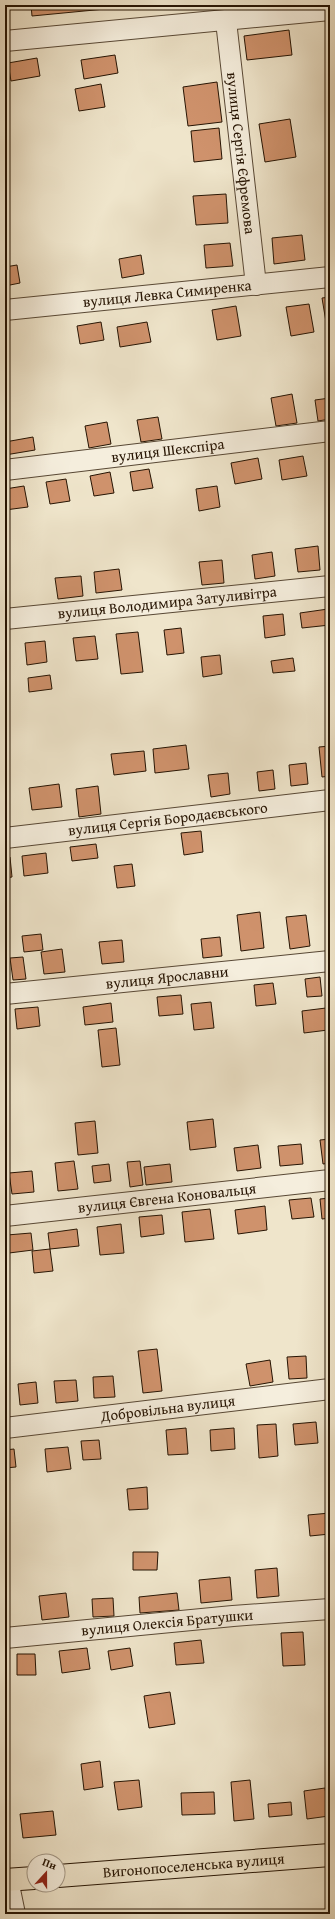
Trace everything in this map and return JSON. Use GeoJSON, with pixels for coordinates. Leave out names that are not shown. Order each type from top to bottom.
{"type":"FeatureCollection","features":[{"type":"Feature","properties":{"kind":"main road","name":"Вигонопоселенська вулиця"},"geometry":{"type":"LineString","coordinates":[[66,1875],[330,1854]]}},
{"type":"Feature","properties":{"kind":"main road"},"geometry":{"type":"LineString","coordinates":[[7,1880],[26,1879]]}},
{"type":"Feature","properties":{"kind":"street"},"geometry":{"type":"LineString","coordinates":[[5,41],[330,10]]}},
{"type":"Feature","properties":{"kind":"street","name":"вулиця Сергія Єфремова"},"geometry":{"type":"LineString","coordinates":[[226,21],[256,285]]}},
{"type":"Feature","properties":{"kind":"street","name":"вулиця Левка Симиренка"},"geometry":{"type":"LineString","coordinates":[[5,310],[330,277]]}},
{"type":"Feature","properties":{"kind":"street","name":"вулиця Шекспіра"},"geometry":{"type":"LineString","coordinates":[[5,470],[330,430]]}},
{"type":"Feature","properties":{"kind":"street","name":"вулиця Володимира Затуливітра"},"geometry":{"type":"LineString","coordinates":[[5,619],[330,586]]}},
{"type":"Feature","properties":{"kind":"street","name":"вулиця Сергія Бородаєвського"},"geometry":{"type":"LineString","coordinates":[[5,838],[330,800]]}},
{"type":"Feature","properties":{"kind":"street","name":"вулиця Ярославни"},"geometry":{"type":"LineString","coordinates":[[5,994],[330,961]]}},
{"type":"Feature","properties":{"kind":"street","name":"вулиця Євгена Коновальця"},"geometry":{"type":"LineString","coordinates":[[5,1216],[330,1180]]}},
{"type":"Feature","properties":{"kind":"street","name":"Добровільна вулиця"},"geometry":{"type":"LineString","coordinates":[[5,1428],[330,1389]]}},
{"type":"Feature","properties":{"kind":"street","name":"вулиця Олексія Братушки"},"geometry":{"type":"LineString","coordinates":[[5,1638],[234,1616],[330,1609]]}},
{"type":"Feature","properties":{"kind":"street"},"geometry":{"type":"LineString","coordinates":[[7,1880],[15,1914]]}},
{"type":"Feature","properties":{"kind":"building"},"geometry":{"type":"Polygon","coordinates":[[[31,5],[105,5],[105,9],[32,16],[31,5]]]}},
{"type":"Feature","properties":{"kind":"building"},"geometry":{"type":"Polygon","coordinates":[[[289,30],[292,55],[247,60],[244,36],[289,30]]]}},
{"type":"Feature","properties":{"kind":"building"},"geometry":{"type":"Polygon","coordinates":[[[115,55],[118,73],[84,79],[81,60],[115,55]]]}},
{"type":"Feature","properties":{"kind":"building"},"geometry":{"type":"Polygon","coordinates":[[[37,58],[40,76],[11,81],[8,63],[37,58]]]}},
{"type":"Feature","properties":{"kind":"building"},"geometry":{"type":"Polygon","coordinates":[[[217,82],[222,122],[188,126],[183,87],[217,82]]]}},
{"type":"Feature","properties":{"kind":"building"},"geometry":{"type":"Polygon","coordinates":[[[101,84],[105,107],[79,111],[75,89],[101,84]]]}},
{"type":"Feature","properties":{"kind":"building"},"geometry":{"type":"Polygon","coordinates":[[[290,119],[296,157],[265,162],[259,124],[290,119]]]}},
{"type":"Feature","properties":{"kind":"building"},"geometry":{"type":"Polygon","coordinates":[[[219,128],[222,159],[194,162],[191,131],[219,128]]]}},
{"type":"Feature","properties":{"kind":"building"},"geometry":{"type":"Polygon","coordinates":[[[226,194],[228,223],[196,225],[193,196],[226,194]]]}},
{"type":"Feature","properties":{"kind":"building"},"geometry":{"type":"Polygon","coordinates":[[[302,235],[305,260],[274,264],[272,238],[302,235]]]}},
{"type":"Feature","properties":{"kind":"building"},"geometry":{"type":"Polygon","coordinates":[[[230,243],[233,266],[206,268],[204,245],[230,243]]]}},
{"type":"Feature","properties":{"kind":"building"},"geometry":{"type":"Polygon","coordinates":[[[141,255],[144,274],[122,278],[119,259],[141,255]]]}},
{"type":"Feature","properties":{"kind":"building"},"geometry":{"type":"Polygon","coordinates":[[[17,265],[20,283],[5,286],[5,267],[17,265]]]}},
{"type":"Feature","properties":{"kind":"building"},"geometry":{"type":"Polygon","coordinates":[[[330,297],[330,328],[327,328],[322,298],[330,297]]]}},
{"type":"Feature","properties":{"kind":"building"},"geometry":{"type":"Polygon","coordinates":[[[309,304],[314,332],[291,336],[286,307],[309,304]]]}},
{"type":"Feature","properties":{"kind":"building"},"geometry":{"type":"Polygon","coordinates":[[[236,306],[241,336],[217,340],[212,310],[236,306]]]}},
{"type":"Feature","properties":{"kind":"building"},"geometry":{"type":"Polygon","coordinates":[[[101,322],[104,340],[80,344],[77,326],[101,322]]]}},
{"type":"Feature","properties":{"kind":"building"},"geometry":{"type":"Polygon","coordinates":[[[147,322],[151,342],[120,347],[117,327],[147,322]]]}},
{"type":"Feature","properties":{"kind":"building"},"geometry":{"type":"Polygon","coordinates":[[[292,394],[297,423],[276,426],[271,398],[292,394]]]}},
{"type":"Feature","properties":{"kind":"building"},"geometry":{"type":"Polygon","coordinates":[[[330,398],[330,419],[318,421],[315,400],[330,398]]]}},
{"type":"Feature","properties":{"kind":"building"},"geometry":{"type":"Polygon","coordinates":[[[158,417],[162,439],[141,442],[137,420],[158,417]]]}},
{"type":"Feature","properties":{"kind":"building"},"geometry":{"type":"Polygon","coordinates":[[[107,422],[111,444],[89,448],[85,426],[107,422]]]}},
{"type":"Feature","properties":{"kind":"building"},"geometry":{"type":"Polygon","coordinates":[[[33,437],[35,450],[5,455],[5,442],[33,437]]]}},
{"type":"Feature","properties":{"kind":"building"},"geometry":{"type":"Polygon","coordinates":[[[303,456],[307,476],[282,480],[279,460],[303,456]]]}},
{"type":"Feature","properties":{"kind":"building"},"geometry":{"type":"Polygon","coordinates":[[[258,458],[262,479],[235,484],[231,463],[258,458]]]}},
{"type":"Feature","properties":{"kind":"building"},"geometry":{"type":"Polygon","coordinates":[[[149,469],[153,488],[133,491],[130,472],[149,469]]]}},
{"type":"Feature","properties":{"kind":"building"},"geometry":{"type":"Polygon","coordinates":[[[110,472],[114,493],[94,496],[90,476],[110,472]]]}},
{"type":"Feature","properties":{"kind":"building"},"geometry":{"type":"Polygon","coordinates":[[[66,479],[70,501],[50,504],[46,482],[66,479]]]}},
{"type":"Feature","properties":{"kind":"building"},"geometry":{"type":"Polygon","coordinates":[[[24,486],[28,507],[5,510],[5,489],[24,486]]]}},
{"type":"Feature","properties":{"kind":"building"},"geometry":{"type":"Polygon","coordinates":[[[217,486],[220,507],[199,511],[196,489],[217,486]]]}},
{"type":"Feature","properties":{"kind":"building"},"geometry":{"type":"Polygon","coordinates":[[[318,546],[320,570],[298,572],[295,549],[318,546]]]}},
{"type":"Feature","properties":{"kind":"building"},"geometry":{"type":"Polygon","coordinates":[[[272,552],[275,576],[255,579],[252,555],[272,552]]]}},
{"type":"Feature","properties":{"kind":"building"},"geometry":{"type":"Polygon","coordinates":[[[222,560],[224,583],[202,585],[199,562],[222,560]]]}},
{"type":"Feature","properties":{"kind":"building"},"geometry":{"type":"Polygon","coordinates":[[[119,569],[122,590],[96,593],[94,572],[119,569]]]}},
{"type":"Feature","properties":{"kind":"building"},"geometry":{"type":"Polygon","coordinates":[[[81,576],[83,596],[58,599],[55,578],[81,576]]]}},
{"type":"Feature","properties":{"kind":"building"},"geometry":{"type":"Polygon","coordinates":[[[328,609],[330,625],[302,628],[300,613],[328,609]]]}},
{"type":"Feature","properties":{"kind":"building"},"geometry":{"type":"Polygon","coordinates":[[[283,614],[285,635],[265,638],[263,616],[283,614]]]}},
{"type":"Feature","properties":{"kind":"building"},"geometry":{"type":"Polygon","coordinates":[[[181,628],[184,653],[167,655],[164,630],[181,628]]]}},
{"type":"Feature","properties":{"kind":"building"},"geometry":{"type":"Polygon","coordinates":[[[138,632],[143,672],[121,674],[116,634],[138,632]]]}},
{"type":"Feature","properties":{"kind":"building"},"geometry":{"type":"Polygon","coordinates":[[[95,636],[98,659],[76,661],[73,638],[95,636]]]}},
{"type":"Feature","properties":{"kind":"building"},"geometry":{"type":"Polygon","coordinates":[[[45,641],[47,662],[27,665],[25,643],[45,641]]]}},
{"type":"Feature","properties":{"kind":"building"},"geometry":{"type":"Polygon","coordinates":[[[220,655],[222,674],[203,677],[201,657],[220,655]]]}},
{"type":"Feature","properties":{"kind":"building"},"geometry":{"type":"Polygon","coordinates":[[[293,658],[295,671],[273,673],[271,661],[293,658]]]}},
{"type":"Feature","properties":{"kind":"building"},"geometry":{"type":"Polygon","coordinates":[[[50,675],[52,689],[29,692],[28,678],[50,675]]]}},
{"type":"Feature","properties":{"kind":"building"},"geometry":{"type":"Polygon","coordinates":[[[5,720],[7,740],[5,740],[5,720]]]}},
{"type":"Feature","properties":{"kind":"building"},"geometry":{"type":"Polygon","coordinates":[[[186,745],[189,769],[155,773],[153,749],[186,745]]]}},
{"type":"Feature","properties":{"kind":"building"},"geometry":{"type":"Polygon","coordinates":[[[330,746],[330,776],[322,777],[319,747],[330,746]]]}},
{"type":"Feature","properties":{"kind":"building"},"geometry":{"type":"Polygon","coordinates":[[[144,751],[146,771],[114,775],[111,754],[144,751]]]}},
{"type":"Feature","properties":{"kind":"building"},"geometry":{"type":"Polygon","coordinates":[[[306,763],[308,784],[291,786],[289,765],[306,763]]]}},
{"type":"Feature","properties":{"kind":"building"},"geometry":{"type":"Polygon","coordinates":[[[273,770],[275,789],[259,791],[257,772],[273,770]]]}},
{"type":"Feature","properties":{"kind":"building"},"geometry":{"type":"Polygon","coordinates":[[[228,773],[230,794],[211,797],[208,775],[228,773]]]}},
{"type":"Feature","properties":{"kind":"building"},"geometry":{"type":"Polygon","coordinates":[[[59,784],[62,807],[32,810],[29,788],[59,784]]]}},
{"type":"Feature","properties":{"kind":"building"},"geometry":{"type":"Polygon","coordinates":[[[98,786],[101,814],[79,817],[76,789],[98,786]]]}},
{"type":"Feature","properties":{"kind":"building"},"geometry":{"type":"Polygon","coordinates":[[[201,831],[203,852],[184,855],[181,833],[201,831]]]}},
{"type":"Feature","properties":{"kind":"building"},"geometry":{"type":"Polygon","coordinates":[[[96,844],[98,858],[72,861],[70,847],[96,844]]]}},
{"type":"Feature","properties":{"kind":"building"},"geometry":{"type":"Polygon","coordinates":[[[46,853],[48,873],[24,876],[22,856],[46,853]]]}},
{"type":"Feature","properties":{"kind":"building"},"geometry":{"type":"Polygon","coordinates":[[[10,857],[12,877],[5,878],[5,858],[10,857]]]}},
{"type":"Feature","properties":{"kind":"building"},"geometry":{"type":"Polygon","coordinates":[[[132,864],[135,886],[117,888],[114,866],[132,864]]]}},
{"type":"Feature","properties":{"kind":"building"},"geometry":{"type":"Polygon","coordinates":[[[260,912],[264,948],[241,951],[237,915],[260,912]]]}},
{"type":"Feature","properties":{"kind":"building"},"geometry":{"type":"Polygon","coordinates":[[[306,915],[310,946],[290,949],[286,917],[306,915]]]}},
{"type":"Feature","properties":{"kind":"building"},"geometry":{"type":"Polygon","coordinates":[[[41,934],[43,950],[24,952],[22,936],[41,934]]]}},
{"type":"Feature","properties":{"kind":"building"},"geometry":{"type":"Polygon","coordinates":[[[220,937],[222,956],[203,958],[201,939],[220,937]]]}},
{"type":"Feature","properties":{"kind":"building"},"geometry":{"type":"Polygon","coordinates":[[[122,940],[124,962],[102,964],[99,942],[122,940]]]}},
{"type":"Feature","properties":{"kind":"building"},"geometry":{"type":"Polygon","coordinates":[[[62,949],[65,972],[44,974],[41,952],[62,949]]]}},
{"type":"Feature","properties":{"kind":"building"},"geometry":{"type":"Polygon","coordinates":[[[23,957],[26,979],[13,980],[10,958],[23,957]]]}},
{"type":"Feature","properties":{"kind":"building"},"geometry":{"type":"Polygon","coordinates":[[[320,977],[322,996],[307,997],[305,979],[320,977]]]}},
{"type":"Feature","properties":{"kind":"building"},"geometry":{"type":"Polygon","coordinates":[[[273,983],[276,1004],[256,1006],[254,985],[273,983]]]}},
{"type":"Feature","properties":{"kind":"building"},"geometry":{"type":"Polygon","coordinates":[[[181,995],[183,1014],[159,1016],[157,997],[181,995]]]}},
{"type":"Feature","properties":{"kind":"building"},"geometry":{"type":"Polygon","coordinates":[[[211,1002],[214,1028],[194,1030],[191,1004],[211,1002]]]}},
{"type":"Feature","properties":{"kind":"building"},"geometry":{"type":"Polygon","coordinates":[[[111,1003],[113,1022],[85,1025],[83,1007],[111,1003]]]}},
{"type":"Feature","properties":{"kind":"building"},"geometry":{"type":"Polygon","coordinates":[[[38,1007],[40,1026],[17,1029],[15,1009],[38,1007]]]}},
{"type":"Feature","properties":{"kind":"building"},"geometry":{"type":"Polygon","coordinates":[[[326,1008],[328,1030],[304,1033],[302,1011],[326,1008]]]}},
{"type":"Feature","properties":{"kind":"building"},"geometry":{"type":"Polygon","coordinates":[[[116,1028],[120,1065],[102,1067],[98,1030],[116,1028]]]}},
{"type":"Feature","properties":{"kind":"building"},"geometry":{"type":"Polygon","coordinates":[[[213,1119],[216,1147],[190,1150],[187,1122],[213,1119]]]}},
{"type":"Feature","properties":{"kind":"building"},"geometry":{"type":"Polygon","coordinates":[[[95,1121],[98,1153],[78,1155],[75,1123],[95,1121]]]}},
{"type":"Feature","properties":{"kind":"building"},"geometry":{"type":"Polygon","coordinates":[[[330,1139],[330,1163],[323,1164],[320,1140],[330,1139]]]}},
{"type":"Feature","properties":{"kind":"building"},"geometry":{"type":"Polygon","coordinates":[[[301,1144],[303,1164],[280,1166],[278,1146],[301,1144]]]}},
{"type":"Feature","properties":{"kind":"building"},"geometry":{"type":"Polygon","coordinates":[[[258,1145],[261,1168],[237,1171],[234,1148],[258,1145]]]}},
{"type":"Feature","properties":{"kind":"building"},"geometry":{"type":"Polygon","coordinates":[[[74,1161],[78,1189],[58,1191],[55,1163],[74,1161]]]}},
{"type":"Feature","properties":{"kind":"building"},"geometry":{"type":"Polygon","coordinates":[[[140,1161],[143,1185],[130,1187],[127,1162],[140,1161]]]}},
{"type":"Feature","properties":{"kind":"building"},"geometry":{"type":"Polygon","coordinates":[[[109,1164],[111,1181],[94,1183],[92,1166],[109,1164]]]}},
{"type":"Feature","properties":{"kind":"building"},"geometry":{"type":"Polygon","coordinates":[[[170,1164],[172,1182],[146,1185],[144,1167],[170,1164]]]}},
{"type":"Feature","properties":{"kind":"building"},"geometry":{"type":"Polygon","coordinates":[[[32,1171],[34,1192],[12,1194],[9,1173],[32,1171]]]}},
{"type":"Feature","properties":{"kind":"building"},"geometry":{"type":"Polygon","coordinates":[[[311,1198],[314,1217],[292,1219],[289,1200],[311,1198]]]}},
{"type":"Feature","properties":{"kind":"building"},"geometry":{"type":"Polygon","coordinates":[[[330,1198],[330,1218],[322,1219],[320,1199],[330,1198]]]}},
{"type":"Feature","properties":{"kind":"building"},"geometry":{"type":"Polygon","coordinates":[[[265,1206],[267,1230],[238,1234],[235,1210],[265,1206]]]}},
{"type":"Feature","properties":{"kind":"building"},"geometry":{"type":"Polygon","coordinates":[[[210,1209],[214,1239],[185,1242],[182,1212],[210,1209]]]}},
{"type":"Feature","properties":{"kind":"building"},"geometry":{"type":"Polygon","coordinates":[[[162,1215],[164,1234],[141,1237],[139,1217],[162,1215]]]}},
{"type":"Feature","properties":{"kind":"building"},"geometry":{"type":"Polygon","coordinates":[[[121,1224],[124,1253],[100,1255],[97,1227],[121,1224]]]}},
{"type":"Feature","properties":{"kind":"building"},"geometry":{"type":"Polygon","coordinates":[[[77,1229],[79,1246],[50,1249],[48,1233],[77,1229]]]}},
{"type":"Feature","properties":{"kind":"building"},"geometry":{"type":"Polygon","coordinates":[[[31,1233],[33,1250],[9,1253],[7,1235],[31,1233]]]}},
{"type":"Feature","properties":{"kind":"building"},"geometry":{"type":"Polygon","coordinates":[[[50,1249],[53,1271],[34,1273],[32,1251],[50,1249]]]}},
{"type":"Feature","properties":{"kind":"building"},"geometry":{"type":"Polygon","coordinates":[[[157,1349],[162,1391],[143,1393],[138,1351],[157,1349]]]}},
{"type":"Feature","properties":{"kind":"building"},"geometry":{"type":"Polygon","coordinates":[[[306,1356],[307,1378],[289,1379],[287,1357],[306,1356]]]}},
{"type":"Feature","properties":{"kind":"building"},"geometry":{"type":"Polygon","coordinates":[[[270,1360],[273,1382],[250,1386],[246,1364],[270,1360]]]}},
{"type":"Feature","properties":{"kind":"building"},"geometry":{"type":"Polygon","coordinates":[[[113,1376],[115,1397],[94,1398],[93,1377],[113,1376]]]}},
{"type":"Feature","properties":{"kind":"building"},"geometry":{"type":"Polygon","coordinates":[[[76,1380],[78,1401],[56,1403],[54,1381],[76,1380]]]}},
{"type":"Feature","properties":{"kind":"building"},"geometry":{"type":"Polygon","coordinates":[[[5,1382],[9,1406],[5,1407],[5,1382]]]}},
{"type":"Feature","properties":{"kind":"building"},"geometry":{"type":"Polygon","coordinates":[[[36,1382],[38,1403],[20,1405],[18,1384],[36,1382]]]}},
{"type":"Feature","properties":{"kind":"building"},"geometry":{"type":"Polygon","coordinates":[[[316,1422],[318,1443],[295,1445],[293,1424],[316,1422]]]}},
{"type":"Feature","properties":{"kind":"building"},"geometry":{"type":"Polygon","coordinates":[[[276,1424],[278,1456],[259,1458],[257,1425],[276,1424]]]}},
{"type":"Feature","properties":{"kind":"building"},"geometry":{"type":"Polygon","coordinates":[[[186,1428],[188,1454],[168,1455],[166,1430],[186,1428]]]}},
{"type":"Feature","properties":{"kind":"building"},"geometry":{"type":"Polygon","coordinates":[[[234,1428],[235,1449],[211,1451],[210,1430],[234,1428]]]}},
{"type":"Feature","properties":{"kind":"building"},"geometry":{"type":"Polygon","coordinates":[[[99,1440],[101,1459],[83,1460],[81,1441],[99,1440]]]}},
{"type":"Feature","properties":{"kind":"building"},"geometry":{"type":"Polygon","coordinates":[[[68,1447],[71,1469],[47,1472],[45,1449],[68,1447]]]}},
{"type":"Feature","properties":{"kind":"building"},"geometry":{"type":"Polygon","coordinates":[[[14,1449],[16,1467],[5,1468],[5,1450],[14,1449]]]}},
{"type":"Feature","properties":{"kind":"building"},"geometry":{"type":"Polygon","coordinates":[[[147,1487],[148,1509],[129,1510],[127,1489],[147,1487]]]}},
{"type":"Feature","properties":{"kind":"building"},"geometry":{"type":"Polygon","coordinates":[[[330,1513],[330,1534],[310,1536],[308,1515],[330,1513]]]}},
{"type":"Feature","properties":{"kind":"building"},"geometry":{"type":"Polygon","coordinates":[[[133,1552],[158,1552],[157,1570],[133,1570],[133,1552]]]}},
{"type":"Feature","properties":{"kind":"building"},"geometry":{"type":"Polygon","coordinates":[[[277,1568],[279,1596],[257,1598],[255,1570],[277,1568]]]}},
{"type":"Feature","properties":{"kind":"building"},"geometry":{"type":"Polygon","coordinates":[[[230,1577],[232,1600],[201,1603],[199,1580],[230,1577]]]}},
{"type":"Feature","properties":{"kind":"building"},"geometry":{"type":"Polygon","coordinates":[[[66,1593],[69,1617],[42,1620],[39,1596],[66,1593]]]}},
{"type":"Feature","properties":{"kind":"building"},"geometry":{"type":"Polygon","coordinates":[[[177,1593],[179,1610],[140,1613],[139,1597],[177,1593]]]}},
{"type":"Feature","properties":{"kind":"building"},"geometry":{"type":"Polygon","coordinates":[[[113,1598],[114,1616],[93,1617],[92,1599],[113,1598]]]}},
{"type":"Feature","properties":{"kind":"building"},"geometry":{"type":"Polygon","coordinates":[[[303,1632],[305,1665],[283,1666],[281,1633],[303,1632]]]}},
{"type":"Feature","properties":{"kind":"building"},"geometry":{"type":"Polygon","coordinates":[[[201,1640],[204,1663],[176,1665],[174,1643],[201,1640]]]}},
{"type":"Feature","properties":{"kind":"building"},"geometry":{"type":"Polygon","coordinates":[[[87,1648],[90,1669],[62,1673],[59,1651],[87,1648]]]}},
{"type":"Feature","properties":{"kind":"building"},"geometry":{"type":"Polygon","coordinates":[[[130,1648],[133,1666],[111,1670],[108,1651],[130,1648]]]}},
{"type":"Feature","properties":{"kind":"building"},"geometry":{"type":"Polygon","coordinates":[[[17,1654],[35,1654],[36,1675],[17,1675],[17,1654]]]}},
{"type":"Feature","properties":{"kind":"building"},"geometry":{"type":"Polygon","coordinates":[[[170,1692],[175,1724],[149,1728],[144,1696],[170,1692]]]}},
{"type":"Feature","properties":{"kind":"building"},"geometry":{"type":"Polygon","coordinates":[[[100,1761],[103,1787],[84,1790],[81,1764],[100,1761]]]}},
{"type":"Feature","properties":{"kind":"building"},"geometry":{"type":"Polygon","coordinates":[[[139,1780],[142,1807],[118,1810],[114,1782],[139,1780]]]}},
{"type":"Feature","properties":{"kind":"building"},"geometry":{"type":"Polygon","coordinates":[[[250,1780],[254,1819],[234,1821],[231,1782],[250,1780]]]}},
{"type":"Feature","properties":{"kind":"building"},"geometry":{"type":"Polygon","coordinates":[[[325,1788],[329,1816],[307,1819],[304,1791],[325,1788]]]}},
{"type":"Feature","properties":{"kind":"building"},"geometry":{"type":"Polygon","coordinates":[[[214,1792],[215,1814],[182,1815],[181,1793],[214,1792]]]}},
{"type":"Feature","properties":{"kind":"building"},"geometry":{"type":"Polygon","coordinates":[[[291,1802],[292,1815],[269,1817],[268,1804],[291,1802]]]}},
{"type":"Feature","properties":{"kind":"building"},"geometry":{"type":"Polygon","coordinates":[[[53,1811],[56,1835],[23,1838],[20,1814],[53,1811]]]}}]}
